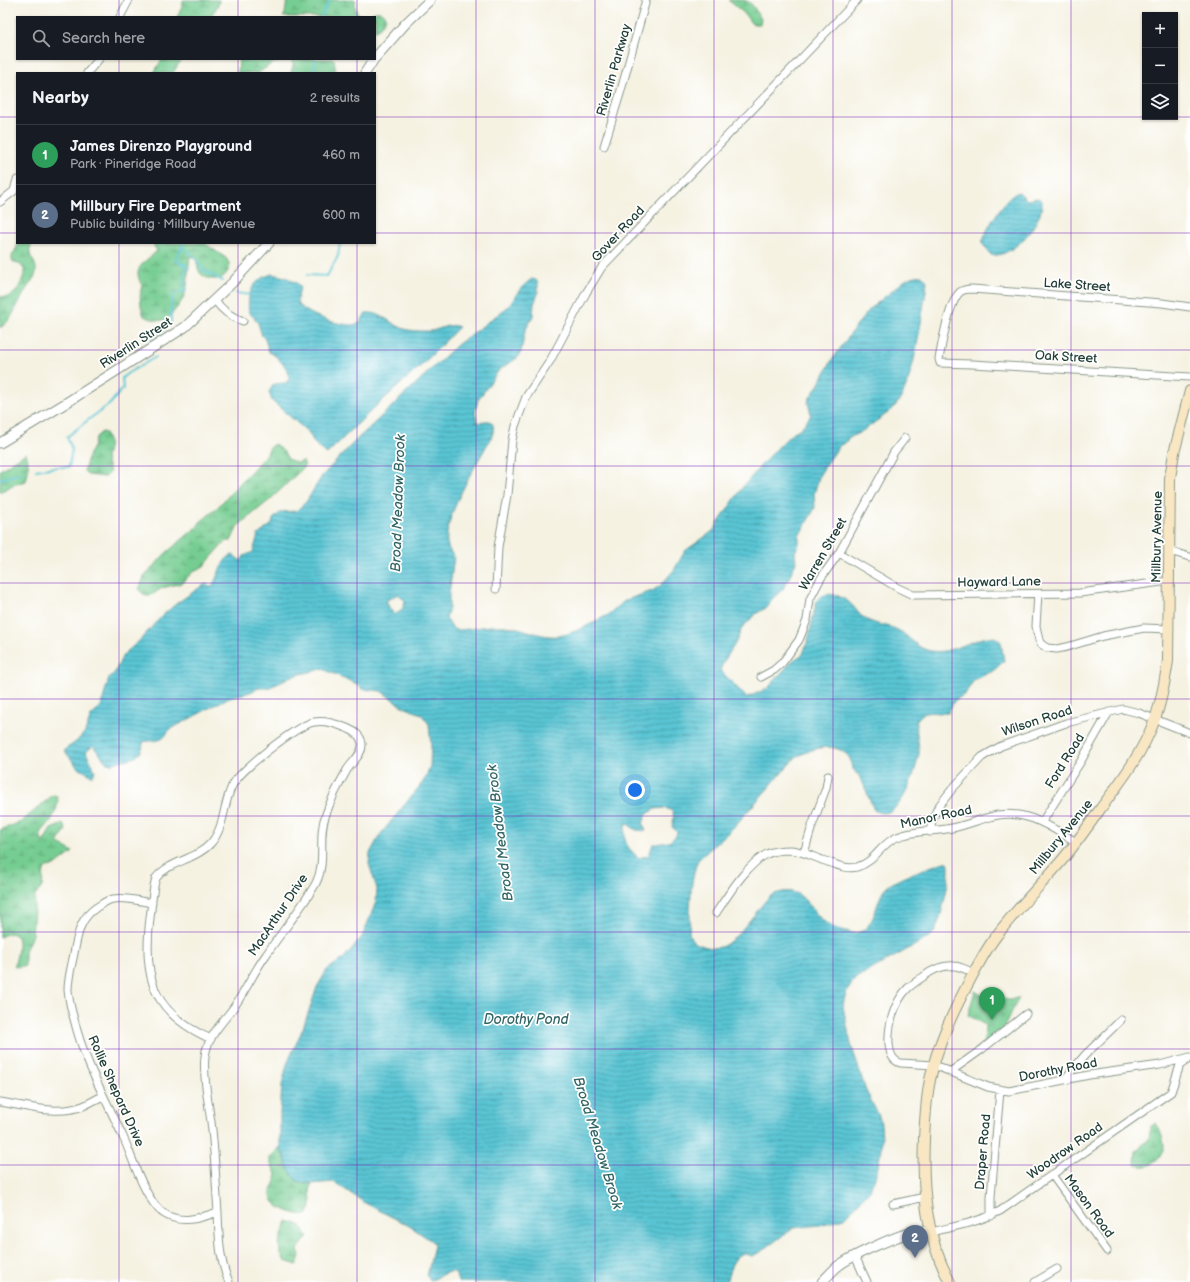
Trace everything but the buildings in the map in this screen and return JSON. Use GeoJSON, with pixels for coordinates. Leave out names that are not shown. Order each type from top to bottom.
{"type":"FeatureCollection","features":[{"type":"Feature","properties":{"kind":"main road","name":"Millbury Avenue"},"geometry":{"type":"LineString","coordinates":[[950,1282],[930,1232],[925,1197],[923,1167],[925,1125],[930,1082],[934,1065],[948,1025],[974,973],[996,936],[1058,866],[1076,842],[1133,764],[1146,741],[1155,720],[1165,681],[1168,661],[1170,478],[1174,453],[1190,391]]}},
{"type":"Feature","properties":{"kind":"street"},"geometry":{"type":"LineString","coordinates":[[121,16],[129,0]]}},
{"type":"Feature","properties":{"kind":"street"},"geometry":{"type":"LineString","coordinates":[[376,58],[406,23],[430,0]]}},
{"type":"Feature","properties":{"kind":"street","name":"Riverlin Parkway"},"geometry":{"type":"LineString","coordinates":[[604,146],[646,0]]}},
{"type":"Feature","properties":{"kind":"street","name":"Gover Road"},"geometry":{"type":"LineString","coordinates":[[496,589],[498,546],[507,495],[512,440],[515,426],[526,397],[550,361],[586,293],[602,267],[857,0]]}},
{"type":"Feature","properties":{"kind":"street"},"geometry":{"type":"LineString","coordinates":[[88,72],[98,60]]}},
{"type":"Feature","properties":{"kind":"street"},"geometry":{"type":"LineString","coordinates":[[366,72],[374,60]]}},
{"type":"Feature","properties":{"kind":"street"},"geometry":{"type":"LineString","coordinates":[[0,202],[14,191],[16,184]]}},
{"type":"Feature","properties":{"kind":"street","name":"Riverlin Street"},"geometry":{"type":"LineString","coordinates":[[0,443],[185,327],[214,300],[268,244]]}},
{"type":"Feature","properties":{"kind":"street","name":"Lake Street"},"geometry":{"type":"LineString","coordinates":[[940,363],[939,358],[949,315],[957,297],[963,291],[972,289],[1162,303],[1190,307]]}},
{"type":"Feature","properties":{"kind":"street"},"geometry":{"type":"LineString","coordinates":[[214,300],[221,310],[233,318],[243,321]]}},
{"type":"Feature","properties":{"kind":"street","name":"Oak Street"},"geometry":{"type":"LineString","coordinates":[[940,363],[1190,377]]}},
{"type":"Feature","properties":{"kind":"street","name":"Warren Street"},"geometry":{"type":"LineString","coordinates":[[761,677],[774,670],[782,663],[799,640],[807,620],[810,598],[821,578],[839,553],[894,452],[905,438]]}},
{"type":"Feature","properties":{"kind":"street"},"geometry":{"type":"LineString","coordinates":[[1169,551],[1190,557]]}},
{"type":"Feature","properties":{"kind":"street","name":"Hayward Lane"},"geometry":{"type":"LineString","coordinates":[[839,553],[898,588],[912,594],[1080,593],[1169,581]]}},
{"type":"Feature","properties":{"kind":"street"},"geometry":{"type":"LineString","coordinates":[[1038,594],[1036,626],[1041,644],[1047,648],[1057,649],[1067,647],[1103,636],[1144,628],[1169,629]]}},
{"type":"Feature","properties":{"kind":"street","name":"Wilson Road"},"geometry":{"type":"LineString","coordinates":[[930,832],[932,821],[938,808],[967,771],[988,752],[1000,746],[1066,723],[1123,709],[1130,710],[1190,733]]}},
{"type":"Feature","properties":{"kind":"street","name":"Ford Road"},"geometry":{"type":"LineString","coordinates":[[1042,822],[1081,761],[1109,712]]}},
{"type":"Feature","properties":{"kind":"street","name":"MacArthur Drive"},"geometry":{"type":"LineString","coordinates":[[152,903],[155,882],[158,875],[197,855],[209,846],[219,829],[229,793],[235,781],[256,761],[281,741],[311,723],[328,722],[342,726],[359,736],[362,741],[361,750],[348,768],[324,821],[322,861],[316,883],[264,958],[242,995],[211,1039],[204,1056],[215,1157],[222,1260],[228,1282]]}},
{"type":"Feature","properties":{"kind":"street"},"geometry":{"type":"LineString","coordinates":[[804,853],[826,788],[828,776]]}},
{"type":"Feature","properties":{"kind":"street","name":"Manor Road"},"geometry":{"type":"LineString","coordinates":[[716,913],[744,875],[761,857],[772,852],[783,850],[804,853],[841,866],[853,868],[868,862],[891,840],[897,837],[953,828],[1000,815],[1022,815],[1042,822],[1076,842]]}},
{"type":"Feature","properties":{"kind":"street","name":"Rollie Shepard Drive"},"geometry":{"type":"LineString","coordinates":[[152,903],[113,899],[103,903],[89,913],[83,920],[79,930],[68,989],[71,1008],[81,1045],[145,1188],[153,1202],[162,1212],[170,1217],[178,1219],[190,1220],[218,1212]]}},
{"type":"Feature","properties":{"kind":"street"},"geometry":{"type":"LineString","coordinates":[[152,903],[148,961],[154,988],[161,1002],[175,1018],[211,1039]]}},
{"type":"Feature","properties":{"kind":"street","name":"Dorothy Road"},"geometry":{"type":"LineString","coordinates":[[974,973],[953,966],[938,968],[928,973],[909,987],[895,1009],[890,1023],[889,1042],[891,1055],[896,1062],[934,1065],[988,1087],[1009,1091],[1064,1080],[1160,1065],[1190,1058]]}},
{"type":"Feature","properties":{"kind":"street"},"geometry":{"type":"LineString","coordinates":[[950,1072],[981,1050],[1026,1014]]}},
{"type":"Feature","properties":{"kind":"street"},"geometry":{"type":"LineString","coordinates":[[1064,1080],[1085,1055],[1121,1020]]}},
{"type":"Feature","properties":{"kind":"street","name":"Woodrow Road"},"geometry":{"type":"LineString","coordinates":[[930,1232],[971,1223],[991,1216],[1171,1092],[1180,1065],[1190,1058]]}},
{"type":"Feature","properties":{"kind":"street","name":"Draper Road"},"geometry":{"type":"LineString","coordinates":[[991,1216],[991,1197],[1000,1090]]}},
{"type":"Feature","properties":{"kind":"street"},"geometry":{"type":"LineString","coordinates":[[0,1102],[58,1110],[83,1106],[103,1096]]}},
{"type":"Feature","properties":{"kind":"street","name":"Mason Road"},"geometry":{"type":"LineString","coordinates":[[1052,1175],[1107,1251]]}},
{"type":"Feature","properties":{"kind":"street"},"geometry":{"type":"LineString","coordinates":[[894,1204],[925,1197]]}},
{"type":"Feature","properties":{"kind":"street"},"geometry":{"type":"LineString","coordinates":[[822,1282],[832,1271],[855,1256],[899,1237],[918,1231],[930,1232]]}},
{"type":"Feature","properties":{"kind":"street"},"geometry":{"type":"LineString","coordinates":[[855,1256],[867,1282]]}},
{"type":"Feature","properties":{"kind":"street"},"geometry":{"type":"LineString","coordinates":[[1038,1281],[1057,1270]]}},
{"type":"Feature","properties":{"kind":"green space"},"geometry":{"type":"Polygon","coordinates":[[[183,0],[219,0],[217,7],[211,16],[178,16],[182,7],[183,0]]]}},
{"type":"Feature","properties":{"kind":"green space"},"geometry":{"type":"Polygon","coordinates":[[[287,0],[356,0],[356,11],[363,16],[284,16],[287,0]]]}},
{"type":"Feature","properties":{"kind":"green space"},"geometry":{"type":"Polygon","coordinates":[[[728,0],[742,0],[749,2],[761,19],[760,24],[751,23],[744,13],[728,0]]]}},
{"type":"Feature","properties":{"kind":"green space"},"geometry":{"type":"Polygon","coordinates":[[[376,12],[383,14],[386,18],[381,26],[376,30],[376,16],[366,16],[376,12]]]}},
{"type":"Feature","properties":{"kind":"green space"},"geometry":{"type":"Polygon","coordinates":[[[161,60],[181,60],[174,72],[155,72],[161,60]]]}},
{"type":"Feature","properties":{"kind":"green space"},"geometry":{"type":"Polygon","coordinates":[[[239,60],[292,60],[273,63],[260,72],[238,72],[239,60]]]}},
{"type":"Feature","properties":{"kind":"green space"},"geometry":{"type":"Polygon","coordinates":[[[292,60],[334,60],[336,72],[291,72],[293,64],[292,60]]]}},
{"type":"Feature","properties":{"kind":"green space"},"geometry":{"type":"Polygon","coordinates":[[[18,244],[32,244],[30,256],[35,264],[36,273],[14,313],[0,328],[0,296],[5,297],[14,294],[20,285],[25,271],[21,265],[12,261],[12,256],[18,244]]]}},
{"type":"Feature","properties":{"kind":"green space"},"geometry":{"type":"Polygon","coordinates":[[[154,244],[205,244],[226,258],[230,265],[223,277],[209,279],[200,273],[198,270],[197,261],[195,258],[190,256],[187,285],[182,300],[166,319],[152,319],[144,316],[140,297],[142,285],[138,274],[144,262],[157,251],[154,244]]]}},
{"type":"Feature","properties":{"kind":"green space"},"geometry":{"type":"Polygon","coordinates":[[[102,432],[105,433],[109,443],[106,458],[110,473],[105,477],[88,475],[84,471],[89,454],[96,437],[102,432]]]}},
{"type":"Feature","properties":{"kind":"green space"},"geometry":{"type":"Polygon","coordinates":[[[275,444],[284,452],[288,459],[297,463],[303,461],[305,466],[271,499],[238,526],[231,541],[226,541],[204,566],[193,572],[182,583],[162,588],[150,596],[146,596],[139,590],[144,577],[166,553],[216,509],[266,455],[271,446],[275,444]]]}},
{"type":"Feature","properties":{"kind":"green space"},"geometry":{"type":"Polygon","coordinates":[[[26,453],[28,460],[28,474],[26,481],[13,485],[0,492],[0,470],[26,453]]]}},
{"type":"Feature","properties":{"kind":"green space"},"geometry":{"type":"Polygon","coordinates":[[[53,795],[57,796],[58,800],[56,811],[47,826],[40,833],[42,842],[51,829],[63,824],[66,830],[58,841],[59,844],[73,852],[55,866],[46,867],[44,870],[42,887],[35,896],[32,935],[25,951],[25,966],[15,967],[18,947],[16,937],[13,934],[8,934],[0,937],[0,830],[21,822],[53,795]]]}},
{"type":"Feature","properties":{"kind":"green space"},"geometry":{"type":"Polygon","coordinates":[[[975,991],[991,1001],[1019,998],[1003,1029],[984,1046],[985,1025],[968,1015],[975,991]]]}},
{"type":"Feature","properties":{"kind":"green space"},"geometry":{"type":"Polygon","coordinates":[[[1156,1123],[1164,1144],[1162,1153],[1155,1162],[1150,1165],[1135,1165],[1136,1151],[1149,1139],[1150,1127],[1156,1123]]]}},
{"type":"Feature","properties":{"kind":"green space"},"geometry":{"type":"Polygon","coordinates":[[[279,1147],[295,1179],[311,1184],[311,1207],[307,1215],[296,1214],[284,1210],[271,1198],[271,1190],[276,1179],[276,1175],[270,1163],[270,1158],[279,1147]]]}},
{"type":"Feature","properties":{"kind":"green space"},"geometry":{"type":"Polygon","coordinates":[[[287,1221],[300,1225],[308,1236],[298,1249],[300,1256],[297,1265],[285,1261],[280,1253],[279,1244],[287,1221]]]}},
{"type":"Feature","properties":{"kind":"water"},"geometry":{"type":"Polygon","coordinates":[[[1019,192],[1027,200],[1038,198],[1042,201],[1038,218],[1026,237],[1017,245],[1000,255],[991,255],[982,243],[984,237],[1002,206],[1019,192]]]}},
{"type":"Feature","properties":{"kind":"water"},"geometry":{"type":"Polygon","coordinates":[[[272,274],[290,279],[300,286],[297,303],[302,308],[335,323],[352,325],[359,324],[366,313],[372,313],[377,314],[397,326],[408,330],[430,331],[452,325],[459,327],[424,363],[374,408],[327,454],[314,443],[309,433],[272,401],[269,392],[274,384],[285,383],[289,380],[289,374],[277,357],[269,352],[258,323],[249,313],[248,306],[252,288],[265,276],[272,274]]]}},
{"type":"Feature","properties":{"kind":"water","name":"Dorothy Pond"},"geometry":{"type":"Polygon","coordinates":[[[922,275],[927,281],[916,350],[903,394],[897,404],[887,414],[862,431],[849,437],[846,442],[839,446],[820,474],[814,494],[815,508],[799,536],[799,544],[795,552],[796,562],[789,578],[783,589],[772,599],[766,608],[757,613],[742,628],[735,644],[720,670],[746,697],[767,689],[792,661],[803,654],[808,640],[816,603],[819,598],[828,594],[843,598],[848,601],[864,618],[898,630],[920,647],[929,650],[946,651],[980,639],[990,637],[998,639],[1001,642],[1004,661],[993,671],[974,680],[965,694],[954,701],[948,713],[931,712],[920,716],[916,723],[919,750],[917,762],[905,794],[899,804],[892,810],[883,813],[874,810],[859,775],[852,767],[849,758],[842,751],[829,747],[814,749],[794,759],[733,828],[698,860],[693,877],[689,933],[693,941],[706,947],[718,948],[723,946],[735,937],[770,896],[781,892],[790,892],[803,898],[819,917],[835,928],[853,933],[861,931],[870,923],[881,896],[888,886],[912,874],[944,862],[948,862],[949,875],[945,896],[940,918],[934,932],[928,938],[856,978],[847,991],[844,1000],[843,1007],[851,1044],[866,1091],[879,1116],[881,1124],[882,1138],[880,1156],[877,1172],[870,1190],[844,1218],[820,1225],[793,1228],[759,1253],[752,1256],[745,1254],[738,1255],[732,1264],[726,1282],[458,1282],[455,1272],[445,1273],[430,1281],[427,1276],[434,1245],[433,1242],[411,1227],[365,1203],[334,1182],[311,1184],[297,1181],[288,1168],[284,1154],[280,1151],[282,1085],[287,1064],[303,1028],[317,987],[327,970],[344,958],[362,937],[376,902],[377,889],[369,864],[370,853],[380,835],[423,782],[430,767],[431,746],[429,724],[421,714],[402,706],[381,691],[362,689],[359,685],[323,669],[289,677],[267,688],[259,688],[224,700],[169,730],[161,739],[143,742],[140,753],[132,758],[112,764],[107,763],[93,746],[86,752],[95,771],[93,776],[78,768],[64,750],[76,742],[85,732],[91,716],[101,706],[109,678],[115,672],[123,655],[177,603],[202,586],[207,584],[210,587],[212,586],[223,564],[229,557],[233,555],[241,561],[244,556],[253,552],[258,535],[272,524],[273,519],[281,512],[296,511],[306,502],[322,476],[353,443],[457,345],[509,306],[521,288],[532,279],[536,280],[538,283],[538,294],[534,304],[533,316],[525,331],[521,352],[517,358],[499,370],[478,400],[475,412],[477,422],[490,421],[493,425],[493,432],[462,491],[449,522],[447,536],[448,547],[454,557],[449,594],[449,608],[446,618],[452,628],[456,630],[499,626],[517,628],[550,636],[565,635],[581,629],[610,614],[626,600],[652,591],[660,586],[674,570],[685,551],[713,531],[742,488],[763,463],[792,433],[801,428],[809,418],[811,414],[808,403],[809,399],[832,360],[856,326],[871,308],[911,277],[922,275]],[[398,594],[386,601],[395,615],[403,608],[405,601],[398,594]],[[665,808],[655,809],[646,815],[643,824],[646,831],[636,830],[626,823],[626,843],[639,858],[649,855],[653,844],[669,842],[676,836],[677,832],[672,827],[674,817],[672,811],[665,808]]]}},
{"type":"Feature","properties":{"kind":"waterway"},"geometry":{"type":"LineString","coordinates":[[322,16],[330,0]]}},
{"type":"Feature","properties":{"kind":"waterway"},"geometry":{"type":"LineString","coordinates":[[313,72],[316,60]]}},
{"type":"Feature","properties":{"kind":"waterway"},"geometry":{"type":"LineString","coordinates":[[183,244],[182,247],[196,258],[203,270],[223,281]]}},
{"type":"Feature","properties":{"kind":"waterway"},"geometry":{"type":"LineString","coordinates":[[307,275],[327,276],[338,256],[340,244]]}},
{"type":"Feature","properties":{"kind":"waterway"},"geometry":{"type":"LineString","coordinates":[[159,334],[171,323],[171,305],[174,294],[185,291],[184,278],[187,266],[175,260],[182,247]]}},
{"type":"Feature","properties":{"kind":"waterway"},"geometry":{"type":"LineString","coordinates":[[236,293],[251,295]]}},
{"type":"Feature","properties":{"kind":"waterway"},"geometry":{"type":"LineString","coordinates":[[150,341],[155,336]]}},
{"type":"Feature","properties":{"kind":"waterway"},"geometry":{"type":"LineString","coordinates":[[36,470],[69,467],[72,449],[67,437],[110,404],[123,388],[122,378],[156,357]]}},
{"type":"Feature","properties":{"kind":"waterway"},"geometry":{"type":"LineString","coordinates":[[0,479],[23,473]]}},
{"type":"Feature","properties":{"kind":"place","name":"James Direnzo Playground"},"geometry":{"type":"Point","coordinates":[992,1020]}},
{"type":"Feature","properties":{"kind":"place","name":"Millbury Fire Department"},"geometry":{"type":"Point","coordinates":[915,1258]}},
{"type":"Feature","properties":{"kind":"water label","name":"Broad Meadow Brook"},"geometry":{"type":"Point","coordinates":[398,503]}},
{"type":"Feature","properties":{"kind":"water label","name":"Broad Meadow Brook"},"geometry":{"type":"Point","coordinates":[500,833]}},
{"type":"Feature","properties":{"kind":"water label","name":"Broad Meadow Brook"},"geometry":{"type":"Point","coordinates":[598,1143]}}]}
